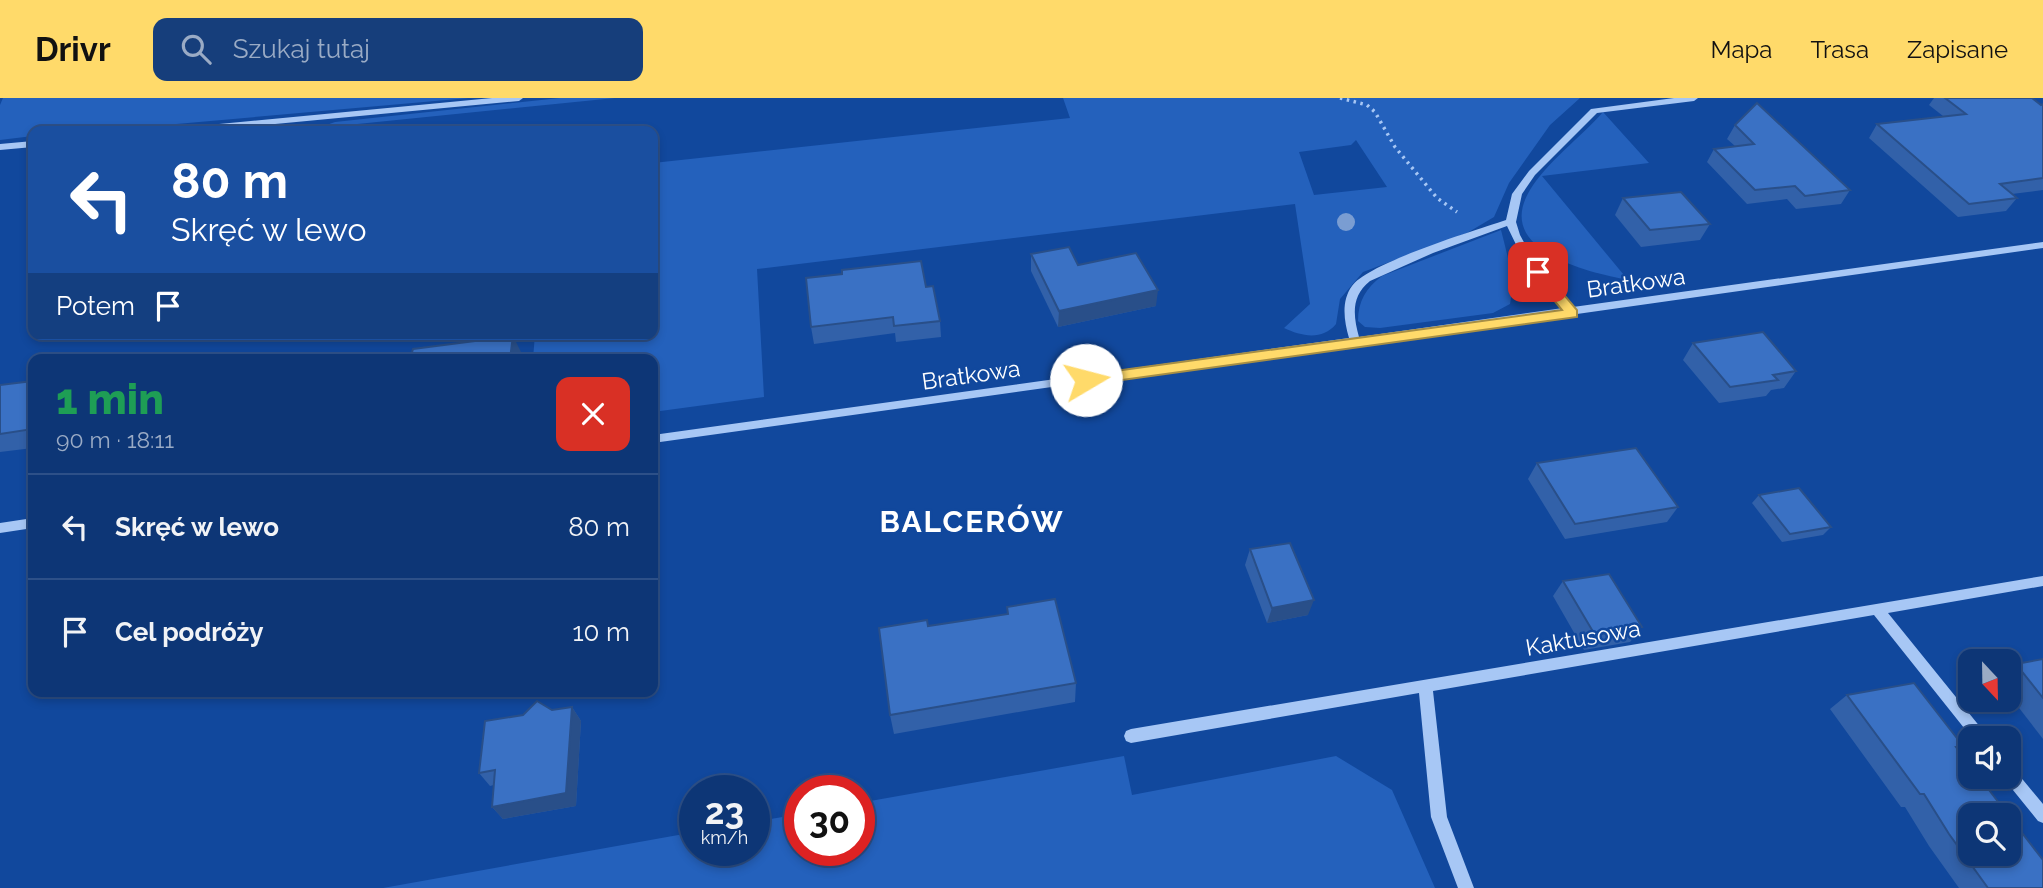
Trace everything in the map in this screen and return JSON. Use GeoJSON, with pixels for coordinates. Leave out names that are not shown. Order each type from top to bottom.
{"type":"FeatureCollection","features":[{"type":"Feature","properties":{"kind":"street"},"geometry":{"type":"LineString","coordinates":[[1572,313],[1528,259],[1511,222],[1517,194],[1532,173],[1588,116],[1622,102],[1694,98]]}},
{"type":"Feature","properties":{"kind":"street"},"geometry":{"type":"LineString","coordinates":[[0,147],[28,144]]}},
{"type":"Feature","properties":{"kind":"street"},"geometry":{"type":"LineString","coordinates":[[1356,343],[1349,315],[1358,285],[1388,266],[1511,222]]}},
{"type":"Feature","properties":{"kind":"street","name":"Bratkowa"},"geometry":{"type":"LineString","coordinates":[[658,438],[1572,313],[2043,245]]}},
{"type":"Feature","properties":{"kind":"street"},"geometry":{"type":"LineString","coordinates":[[0,528],[28,524]]}},
{"type":"Feature","properties":{"kind":"street","name":"Kaktusowa"},"geometry":{"type":"LineString","coordinates":[[1131,736],[2043,581]]}},
{"type":"Feature","properties":{"kind":"street"},"geometry":{"type":"LineString","coordinates":[[1877,609],[1970,726]]}},
{"type":"Feature","properties":{"kind":"street"},"geometry":{"type":"LineString","coordinates":[[1425,686],[1439,817],[1466,888]]}},
{"type":"Feature","properties":{"kind":"street"},"geometry":{"type":"LineString","coordinates":[[2021,789],[2043,816]]}},
{"type":"Feature","properties":{"kind":"lane"},"geometry":{"type":"LineString","coordinates":[[229,126],[519,98]]}},
{"type":"Feature","properties":{"kind":"path"},"geometry":{"type":"LineString","coordinates":[[1340,98],[1367,105],[1375,112],[1395,147],[1437,198],[1483,231]]}},
{"type":"Feature","properties":{"kind":"shaded area"},"geometry":{"type":"Polygon","coordinates":[[[3,98],[469,98],[153,126],[28,126],[28,137],[0,140],[0,105],[3,98]]]}},
{"type":"Feature","properties":{"kind":"shaded area"},"geometry":{"type":"Polygon","coordinates":[[[560,98],[615,98],[324,126],[335,122],[560,98]]]}},
{"type":"Feature","properties":{"kind":"shaded area"},"geometry":{"type":"Polygon","coordinates":[[[1063,98],[1580,98],[1550,125],[1509,183],[1494,217],[1467,233],[1363,272],[1340,299],[1336,324],[1324,333],[1304,335],[1284,328],[1310,304],[1295,204],[757,269],[764,397],[658,411],[658,354],[533,354],[535,340],[658,340],[658,162],[1070,118],[1063,98]],[[1356,140],[1351,145],[1299,152],[1314,195],[1387,187],[1356,140]]]}},
{"type":"Feature","properties":{"kind":"shaded area"},"geometry":{"type":"Polygon","coordinates":[[[1603,112],[1649,163],[1542,176],[1628,280],[1591,271],[1550,255],[1534,243],[1524,229],[1522,211],[1530,190],[1545,170],[1603,112]]]}},
{"type":"Feature","properties":{"kind":"shaded area"},"geometry":{"type":"Polygon","coordinates":[[[1501,230],[1511,276],[1510,304],[1493,313],[1380,328],[1365,327],[1358,321],[1359,307],[1364,295],[1382,276],[1501,230]]]}},
{"type":"Feature","properties":{"kind":"shaded area"},"geometry":{"type":"Polygon","coordinates":[[[1124,756],[1132,795],[1336,756],[1392,790],[1435,888],[383,888],[679,835],[679,866],[770,866],[770,819],[784,817],[784,866],[875,866],[875,800],[1124,756]]]}},
{"type":"Feature","properties":{"kind":"building"},"geometry":{"type":"Polygon","coordinates":[[[1945,98],[2032,98],[2043,104],[2043,178],[2000,184],[2017,198],[1969,204],[1877,124],[1966,114],[1945,98]]]}},
{"type":"Feature","properties":{"kind":"building"},"geometry":{"type":"Polygon","coordinates":[[[1757,103],[1850,190],[1805,196],[1795,186],[1755,190],[1714,149],[1754,144],[1735,125],[1757,103]]]}},
{"type":"Feature","properties":{"kind":"building"},"geometry":{"type":"Polygon","coordinates":[[[1681,192],[1710,224],[1650,230],[1623,198],[1681,192]]]}},
{"type":"Feature","properties":{"kind":"building"},"geometry":{"type":"Polygon","coordinates":[[[1069,247],[1078,265],[1136,253],[1158,290],[1059,311],[1031,254],[1069,247]]]}},
{"type":"Feature","properties":{"kind":"building"},"geometry":{"type":"Polygon","coordinates":[[[921,261],[926,287],[933,286],[940,321],[894,326],[893,317],[811,327],[806,278],[842,274],[842,270],[921,261]]]}},
{"type":"Feature","properties":{"kind":"building"},"geometry":{"type":"Polygon","coordinates":[[[1763,332],[1796,371],[1773,375],[1778,380],[1730,387],[1693,343],[1763,332]]]}},
{"type":"Feature","properties":{"kind":"building"},"geometry":{"type":"Polygon","coordinates":[[[482,340],[512,340],[511,354],[412,354],[413,349],[482,340]]]}},
{"type":"Feature","properties":{"kind":"building"},"geometry":{"type":"Polygon","coordinates":[[[28,382],[28,430],[0,434],[0,385],[28,382]]]}},
{"type":"Feature","properties":{"kind":"building"},"geometry":{"type":"Polygon","coordinates":[[[1636,448],[1678,507],[1575,524],[1537,463],[1636,448]]]}},
{"type":"Feature","properties":{"kind":"building"},"geometry":{"type":"Polygon","coordinates":[[[1799,488],[1831,527],[1790,534],[1759,495],[1799,488]]]}},
{"type":"Feature","properties":{"kind":"building"},"geometry":{"type":"Polygon","coordinates":[[[1290,543],[1314,600],[1272,608],[1250,549],[1290,543]]]}},
{"type":"Feature","properties":{"kind":"building"},"geometry":{"type":"Polygon","coordinates":[[[1609,574],[1642,627],[1595,635],[1563,581],[1609,574]]]}},
{"type":"Feature","properties":{"kind":"building"},"geometry":{"type":"Polygon","coordinates":[[[1055,599],[1076,683],[890,715],[879,628],[927,620],[928,626],[1008,614],[1007,607],[1055,599]]]}},
{"type":"Feature","properties":{"kind":"building"},"geometry":{"type":"Polygon","coordinates":[[[2043,659],[2043,698],[2021,670],[2021,663],[2043,659]]]}},
{"type":"Feature","properties":{"kind":"building"},"geometry":{"type":"Polygon","coordinates":[[[1914,683],[1958,740],[1958,789],[1988,789],[1999,803],[1958,803],[1958,846],[1924,794],[1920,794],[1847,695],[1914,683]]]}},
{"type":"Feature","properties":{"kind":"building"},"geometry":{"type":"Polygon","coordinates":[[[537,701],[552,710],[572,707],[566,793],[492,807],[495,770],[479,773],[485,721],[523,715],[537,701]]]}},
{"type":"Feature","properties":{"kind":"building"},"geometry":{"type":"Polygon","coordinates":[[[2021,831],[2043,860],[2043,888],[1988,888],[1972,866],[2021,866],[2021,831]]]}},
{"type":"Feature","properties":{"kind":"district","name":"BALCERÓW"},"geometry":{"type":"Point","coordinates":[972,522]}},
{"type":"Feature","properties":{"kind":"route"},"geometry":{"type":"LineString","coordinates":[[1086,380],[1572,313],[1538,272]]}}]}
